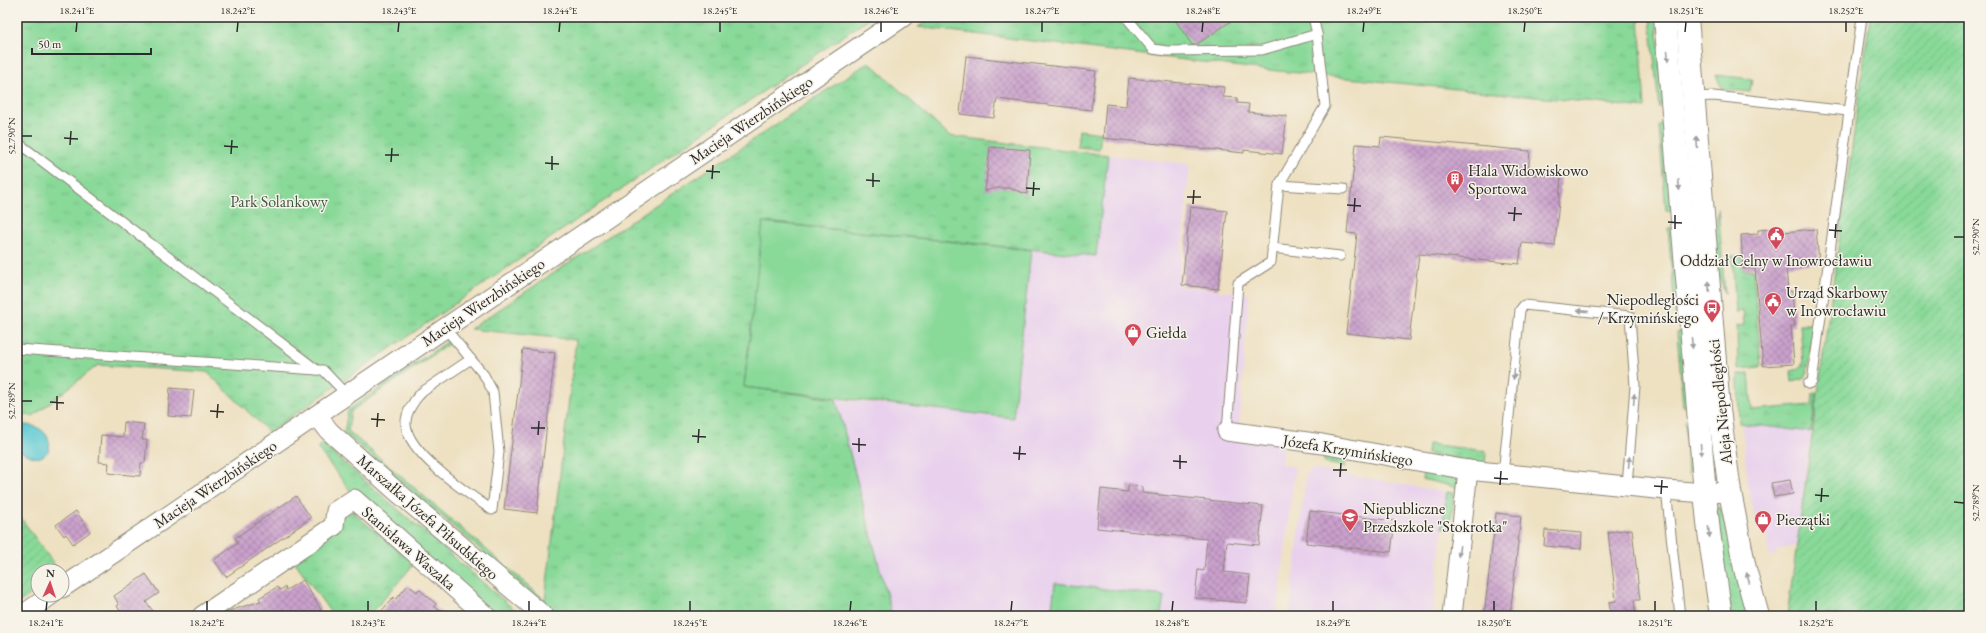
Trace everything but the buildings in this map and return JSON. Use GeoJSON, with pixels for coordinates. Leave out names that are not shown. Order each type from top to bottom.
{"type":"FeatureCollection","features":[{"type":"Feature","properties":{"kind":"street","name":"Macieja Wierzbińskiego"},"geometry":{"type":"LineString","coordinates":[[70,583],[904,17]]}},
{"type":"Feature","properties":{"kind":"street","name":"Aleja Niepodległości"},"geometry":{"type":"LineString","coordinates":[[1665,17],[1708,532],[1721,616]]}},
{"type":"Feature","properties":{"kind":"street","name":"Aleja Niepodległości"},"geometry":{"type":"LineString","coordinates":[[1687,17],[1719,410],[1730,492],[1745,569],[1758,616]]}},
{"type":"Feature","properties":{"kind":"street","name":"Marszałka Józefa Piłsudskiego"},"geometry":{"type":"LineString","coordinates":[[317,415],[329,431],[395,490],[544,616]]}},
{"type":"Feature","properties":{"kind":"street","name":"Józefa Krzymińskiego"},"geometry":{"type":"LineString","coordinates":[[1227,431],[1322,444],[1468,470],[1666,490],[1705,493],[1730,492]]}},
{"type":"Feature","properties":{"kind":"street"},"geometry":{"type":"LineString","coordinates":[[1452,616],[1468,470]]}},
{"type":"Feature","properties":{"kind":"street","name":"Stanisława Waszaka"},"geometry":{"type":"LineString","coordinates":[[202,616],[334,526],[336,511],[354,499],[486,616]]}},
{"type":"Feature","properties":{"kind":"street"},"geometry":{"type":"LineString","coordinates":[[21,616],[40,603]]}},
{"type":"Feature","properties":{"kind":"lane"},"geometry":{"type":"LineString","coordinates":[[1126,17],[1153,49],[1167,51],[1262,50],[1318,34]]}},
{"type":"Feature","properties":{"kind":"lane"},"geometry":{"type":"LineString","coordinates":[[1227,431],[1238,283],[1271,262],[1279,185],[1325,106],[1318,34],[1313,17]]}},
{"type":"Feature","properties":{"kind":"lane"},"geometry":{"type":"LineString","coordinates":[[1808,384],[1812,382],[1862,17]]}},
{"type":"Feature","properties":{"kind":"lane"},"geometry":{"type":"LineString","coordinates":[[1694,97],[1714,96],[1848,111]]}},
{"type":"Feature","properties":{"kind":"lane"},"geometry":{"type":"LineString","coordinates":[[17,142],[317,370]]}},
{"type":"Feature","properties":{"kind":"lane"},"geometry":{"type":"LineString","coordinates":[[1279,185],[1344,189]]}},
{"type":"Feature","properties":{"kind":"lane"},"geometry":{"type":"LineString","coordinates":[[1272,248],[1340,256]]}},
{"type":"Feature","properties":{"kind":"lane"},"geometry":{"type":"LineString","coordinates":[[1504,474],[1520,310],[1524,305],[1630,316],[1635,386],[1627,486]]}},
{"type":"Feature","properties":{"kind":"lane"},"geometry":{"type":"LineString","coordinates":[[445,328],[488,380],[493,392],[499,452],[492,510],[462,489],[421,454],[409,437],[406,427],[410,408],[422,392],[471,360]]}},
{"type":"Feature","properties":{"kind":"lane"},"geometry":{"type":"LineString","coordinates":[[17,349],[323,370],[347,395]]}},
{"type":"Feature","properties":{"kind":"lane"},"geometry":{"type":"LineString","coordinates":[[1666,490],[1680,616]]}},
{"type":"Feature","properties":{"kind":"shaded area","name":"Giełda"},"geometry":{"type":"Polygon","coordinates":[[[1108,155],[1190,164],[1178,286],[1249,294],[1239,424],[1284,431],[1281,464],[1295,467],[1277,616],[892,616],[836,399],[1013,418],[1031,250],[1096,256],[1108,155]]]}},
{"type":"Feature","properties":{"kind":"shaded area"},"geometry":{"type":"Polygon","coordinates":[[[1742,423],[1811,432],[1796,546],[1777,550],[1776,556],[1769,555],[1766,526],[1756,528],[1747,478],[1742,423]]]}},
{"type":"Feature","properties":{"kind":"shaded area"},"geometry":{"type":"Polygon","coordinates":[[[1312,469],[1447,492],[1432,616],[1289,616],[1306,474],[1312,469]]]}},
{"type":"Feature","properties":{"kind":"green space","name":"Park Solankowy"},"geometry":{"type":"Polygon","coordinates":[[[17,17],[871,17],[269,432],[207,372],[98,365],[33,416],[17,414],[17,17]]]}},
{"type":"Feature","properties":{"kind":"green space"},"geometry":{"type":"Polygon","coordinates":[[[934,17],[1639,17],[1645,108],[1258,69],[918,27],[934,17]]]}},
{"type":"Feature","properties":{"kind":"green space"},"geometry":{"type":"Polygon","coordinates":[[[1650,17],[1657,17],[1663,100],[1659,108],[1650,17]]]}},
{"type":"Feature","properties":{"kind":"green space"},"geometry":{"type":"Polygon","coordinates":[[[1870,17],[1969,17],[1969,616],[1787,616],[1870,17]]]}},
{"type":"Feature","properties":{"kind":"green space"},"geometry":{"type":"Polygon","coordinates":[[[869,62],[949,136],[1108,155],[1096,256],[764,222],[744,387],[836,399],[892,616],[558,616],[344,433],[348,410],[451,339],[453,341],[351,411],[348,431],[545,600],[576,340],[470,329],[869,62]]]}},
{"type":"Feature","properties":{"kind":"green space"},"geometry":{"type":"Polygon","coordinates":[[[1716,75],[1752,79],[1750,92],[1722,89],[1716,75]]]}},
{"type":"Feature","properties":{"kind":"green space"},"geometry":{"type":"Polygon","coordinates":[[[1664,122],[1673,211],[1666,211],[1659,126],[1664,122]]]}},
{"type":"Feature","properties":{"kind":"green space"},"geometry":{"type":"Polygon","coordinates":[[[1079,130],[1101,133],[1099,149],[1077,147],[1079,130]]]}},
{"type":"Feature","properties":{"kind":"green space"},"geometry":{"type":"Polygon","coordinates":[[[1718,207],[1725,294],[1716,267],[1714,250],[1718,207]]]}},
{"type":"Feature","properties":{"kind":"green space"},"geometry":{"type":"Polygon","coordinates":[[[763,222],[1031,250],[1013,418],[744,387],[763,222]]]}},
{"type":"Feature","properties":{"kind":"green space"},"geometry":{"type":"Polygon","coordinates":[[[1668,228],[1674,228],[1682,321],[1676,321],[1668,228]]]}},
{"type":"Feature","properties":{"kind":"green space"},"geometry":{"type":"Polygon","coordinates":[[[1732,256],[1742,256],[1743,270],[1753,270],[1761,367],[1738,369],[1737,326],[1744,325],[1743,311],[1736,312],[1732,256]]]}},
{"type":"Feature","properties":{"kind":"green space"},"geometry":{"type":"Polygon","coordinates":[[[1800,324],[1812,324],[1814,326],[1807,374],[1803,379],[1792,382],[1791,371],[1799,369],[1803,363],[1800,324]]]}},
{"type":"Feature","properties":{"kind":"green space"},"geometry":{"type":"Polygon","coordinates":[[[1682,331],[1689,408],[1683,406],[1677,332],[1682,331]]]}},
{"type":"Feature","properties":{"kind":"green space"},"geometry":{"type":"Polygon","coordinates":[[[1738,374],[1749,374],[1752,410],[1812,405],[1813,393],[1817,393],[1811,432],[1739,423],[1738,374]]]}},
{"type":"Feature","properties":{"kind":"green space"},"geometry":{"type":"Polygon","coordinates":[[[1689,418],[1693,463],[1688,474],[1685,420],[1689,418]]]}},
{"type":"Feature","properties":{"kind":"green space"},"geometry":{"type":"Polygon","coordinates":[[[321,443],[522,616],[493,616],[356,498],[318,449],[321,443]]]}},
{"type":"Feature","properties":{"kind":"green space"},"geometry":{"type":"Polygon","coordinates":[[[1428,444],[1485,451],[1485,464],[1427,454],[1428,444]]]}},
{"type":"Feature","properties":{"kind":"green space"},"geometry":{"type":"Polygon","coordinates":[[[1325,452],[1347,456],[1345,467],[1324,461],[1325,452]]]}},
{"type":"Feature","properties":{"kind":"green space"},"geometry":{"type":"Polygon","coordinates":[[[1424,470],[1453,476],[1459,483],[1459,488],[1422,479],[1424,470]]]}},
{"type":"Feature","properties":{"kind":"green space"},"geometry":{"type":"Polygon","coordinates":[[[1447,492],[1453,493],[1454,495],[1450,526],[1442,528],[1447,492]]]}},
{"type":"Feature","properties":{"kind":"green space"},"geometry":{"type":"Polygon","coordinates":[[[1719,507],[1722,509],[1748,616],[1730,616],[1717,508],[1719,507]]]}},
{"type":"Feature","properties":{"kind":"green space"},"geometry":{"type":"Polygon","coordinates":[[[349,509],[414,564],[369,616],[333,616],[295,562],[349,509]]]}},
{"type":"Feature","properties":{"kind":"green space"},"geometry":{"type":"Polygon","coordinates":[[[18,514],[53,563],[30,563],[30,595],[17,604],[18,514]]]}},
{"type":"Feature","properties":{"kind":"green space"},"geometry":{"type":"Polygon","coordinates":[[[1055,583],[1164,596],[1161,616],[1051,616],[1055,583]]]}},
{"type":"Feature","properties":{"kind":"water"},"geometry":{"type":"Polygon","coordinates":[[[24,425],[35,427],[46,435],[49,450],[41,457],[37,458],[17,450],[17,426],[24,425]]]}},
{"type":"Feature","properties":{"kind":"place","name":"Hala Widowiskowo Sportowa"},"geometry":{"type":"Point","coordinates":[1455,194]}},
{"type":"Feature","properties":{"kind":"place","name":"Oddział Celny w Inowrocławiu"},"geometry":{"type":"Point","coordinates":[1776,250]}},
{"type":"Feature","properties":{"kind":"place","name":"Urząd Skarbowy w Inowrocławiu"},"geometry":{"type":"Point","coordinates":[1773,316]}},
{"type":"Feature","properties":{"kind":"place","name":"Niepodległości / Krzymińskiego"},"geometry":{"type":"Point","coordinates":[1712,323]}},
{"type":"Feature","properties":{"kind":"place","name":"Giełda"},"geometry":{"type":"Point","coordinates":[1133,347]}},
{"type":"Feature","properties":{"kind":"place","name":"Niepubliczne Przedszkole \"Stokrotka\""},"geometry":{"type":"Point","coordinates":[1350,532]}},
{"type":"Feature","properties":{"kind":"place","name":"Pieczątki"},"geometry":{"type":"Point","coordinates":[1763,534]}}]}
